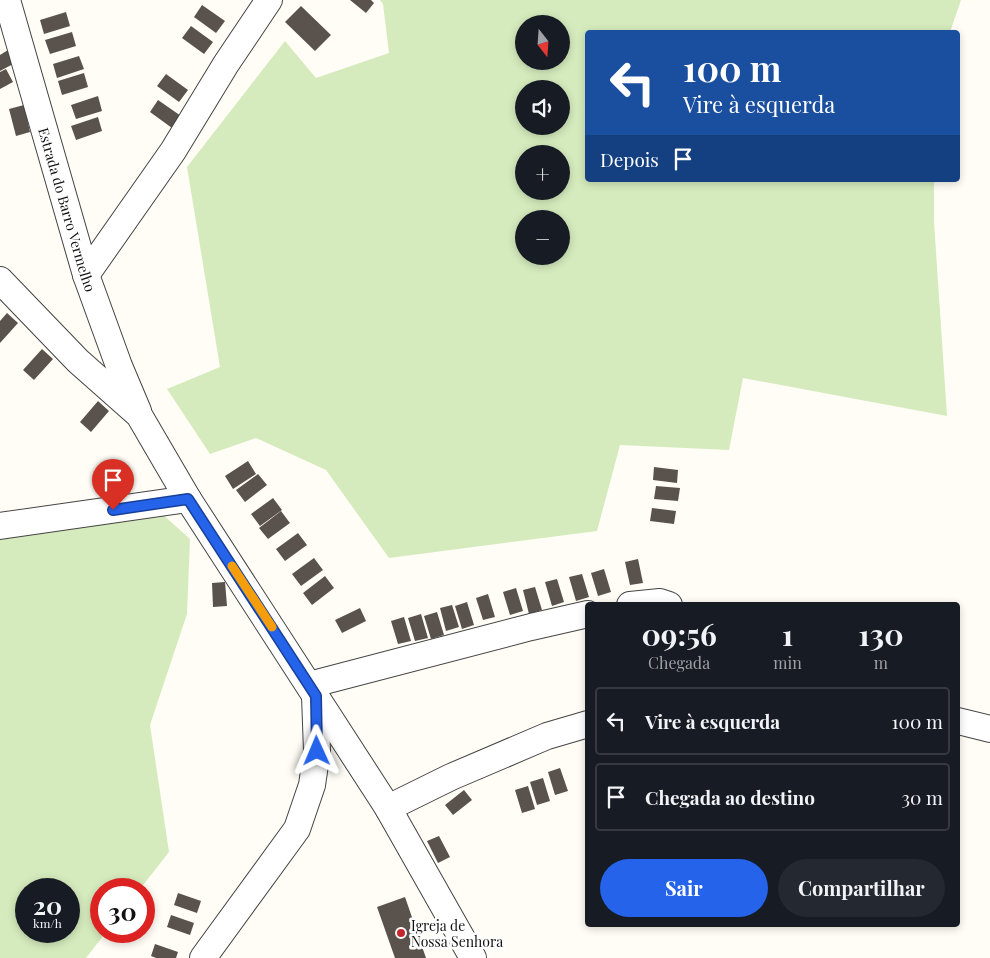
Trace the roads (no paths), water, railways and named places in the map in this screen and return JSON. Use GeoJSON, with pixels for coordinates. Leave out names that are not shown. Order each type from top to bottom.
{"type":"FeatureCollection","features":[{"type":"Feature","properties":{"kind":"street"},"geometry":{"type":"LineString","coordinates":[[86,275],[173,151],[226,64],[269,0]]}},
{"type":"Feature","properties":{"kind":"street","name":"Estrada do Barro Vermelho"},"geometry":{"type":"LineString","coordinates":[[5,6],[86,275],[119,366],[140,415]]}},
{"type":"Feature","properties":{"kind":"street"},"geometry":{"type":"LineString","coordinates":[[0,280],[78,361],[140,415],[188,499],[388,808],[474,958]]}},
{"type":"Feature","properties":{"kind":"street"},"geometry":{"type":"LineString","coordinates":[[0,526],[188,499]]}},
{"type":"Feature","properties":{"kind":"street"},"geometry":{"type":"LineString","coordinates":[[312,691],[531,627],[585,615]]}},
{"type":"Feature","properties":{"kind":"street"},"geometry":{"type":"LineString","coordinates":[[203,958],[296,829],[312,785],[317,751],[312,691]]}},
{"type":"Feature","properties":{"kind":"street"},"geometry":{"type":"LineString","coordinates":[[960,722],[990,729]]}},
{"type":"Feature","properties":{"kind":"street"},"geometry":{"type":"LineString","coordinates":[[388,808],[451,777],[547,736],[585,725]]}},
{"type":"Feature","properties":{"kind":"place","name":"Igreja de Nossa Senhora"},"geometry":{"type":"Point","coordinates":[401,933]}}]}
